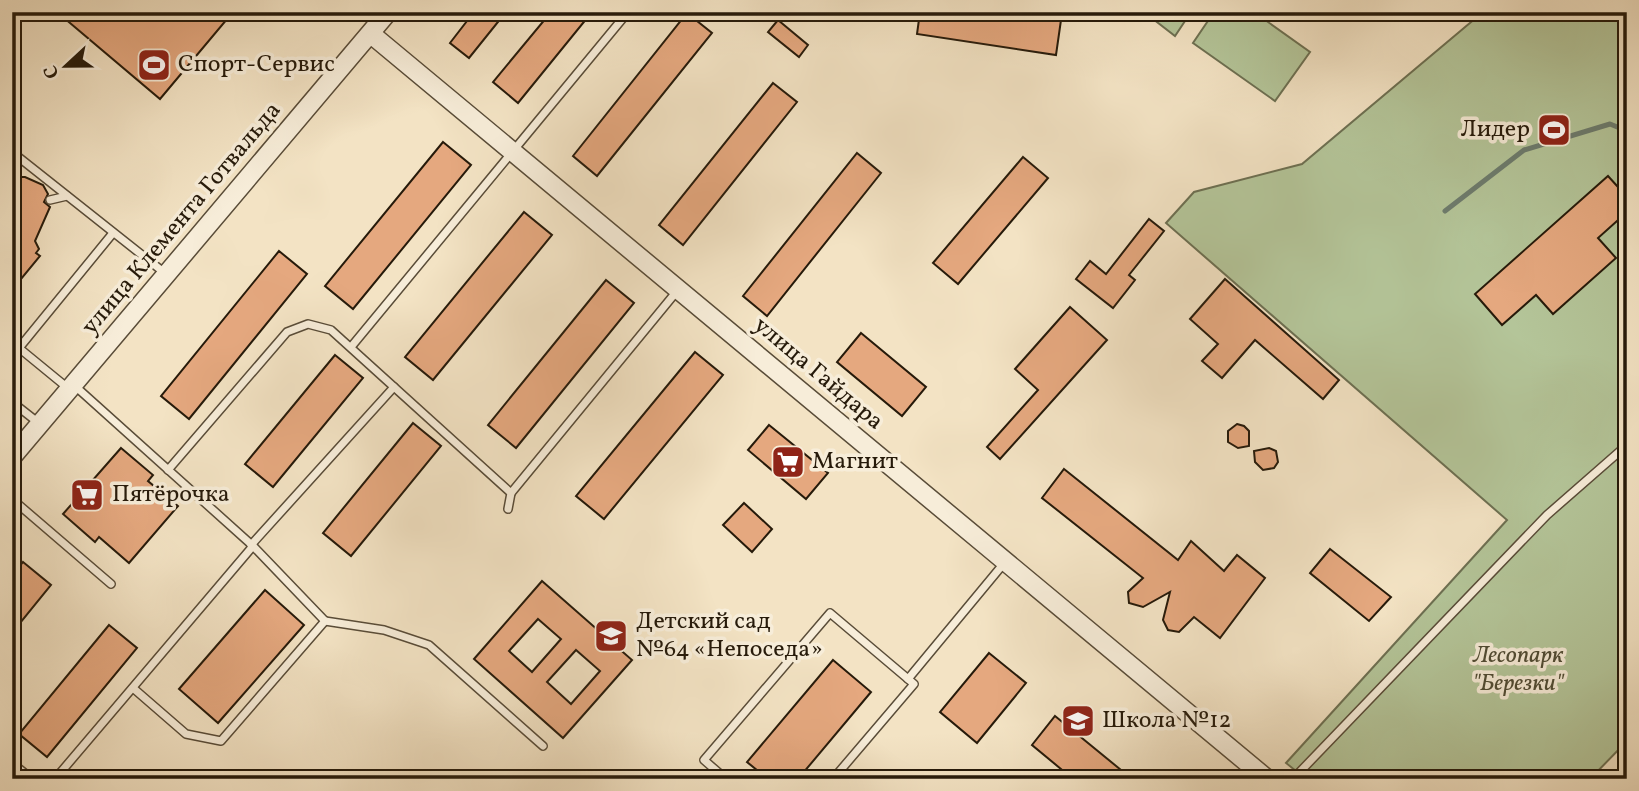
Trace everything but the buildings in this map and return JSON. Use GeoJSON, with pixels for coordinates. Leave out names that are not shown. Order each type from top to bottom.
{"type":"FeatureCollection","features":[{"type":"Feature","properties":{"kind":"street","name":"улица Клемента Готвальда"},"geometry":{"type":"LineString","coordinates":[[12,457],[388,12]]}},
{"type":"Feature","properties":{"kind":"street","name":"улица Гайдара"},"geometry":{"type":"LineString","coordinates":[[371,34],[1267,779]]}},
{"type":"Feature","properties":{"kind":"lane"},"geometry":{"type":"LineString","coordinates":[[351,348],[628,12]]}},
{"type":"Feature","properties":{"kind":"lane"},"geometry":{"type":"LineString","coordinates":[[12,152],[167,275]]}},
{"type":"Feature","properties":{"kind":"lane"},"geometry":{"type":"LineString","coordinates":[[50,200],[67,196]]}},
{"type":"Feature","properties":{"kind":"lane"},"geometry":{"type":"LineString","coordinates":[[113,233],[19,348],[72,388],[168,470],[252,546],[325,621],[384,630],[429,645],[543,746]]}},
{"type":"Feature","properties":{"kind":"lane"},"geometry":{"type":"LineString","coordinates":[[508,509],[510,493],[678,289]]}},
{"type":"Feature","properties":{"kind":"lane"},"geometry":{"type":"LineString","coordinates":[[168,470],[287,332],[308,324],[331,330],[510,493]]}},
{"type":"Feature","properties":{"kind":"lane"},"geometry":{"type":"LineString","coordinates":[[55,779],[252,546],[394,387]]}},
{"type":"Feature","properties":{"kind":"lane"},"geometry":{"type":"LineString","coordinates":[[12,402],[41,424]]}},
{"type":"Feature","properties":{"kind":"lane"},"geometry":{"type":"LineString","coordinates":[[1293,779],[1546,515],[1627,445]]}},
{"type":"Feature","properties":{"kind":"lane"},"geometry":{"type":"LineString","coordinates":[[12,499],[111,584]]}},
{"type":"Feature","properties":{"kind":"lane"},"geometry":{"type":"LineString","coordinates":[[908,679],[1005,561]]}},
{"type":"Feature","properties":{"kind":"lane"},"geometry":{"type":"LineString","coordinates":[[726,779],[704,760],[830,613],[914,684],[833,779]]}},
{"type":"Feature","properties":{"kind":"lane"},"geometry":{"type":"LineString","coordinates":[[133,688],[186,734],[221,741],[325,621]]}},
{"type":"Feature","properties":{"kind":"lane"},"geometry":{"type":"LineString","coordinates":[[12,763],[32,779]]}},
{"type":"Feature","properties":{"kind":"green space"},"geometry":{"type":"Polygon","coordinates":[[[1144,12],[1191,12],[1175,36],[1144,12]]]}},
{"type":"Feature","properties":{"kind":"green space"},"geometry":{"type":"Polygon","coordinates":[[[1214,12],[1254,12],[1310,52],[1275,101],[1193,43],[1214,12]]]}},
{"type":"Feature","properties":{"kind":"green space","name":"Лесопарк \"Березки\""},"geometry":{"type":"Polygon","coordinates":[[[1483,12],[1627,12],[1627,741],[1590,779],[1306,779],[1286,763],[1507,520],[1166,223],[1194,192],[1302,164],[1483,12]]]}},
{"type":"Feature","properties":{"kind":"waterway"},"geometry":{"type":"LineString","coordinates":[[1445,211],[1524,150],[1610,124],[1627,131]]}},
{"type":"Feature","properties":{"kind":"place","name":"Спорт-Сервис"},"geometry":{"type":"Point","coordinates":[154,65]}},
{"type":"Feature","properties":{"kind":"place","name":"Лидер"},"geometry":{"type":"Point","coordinates":[1554,130]}},
{"type":"Feature","properties":{"kind":"place","name":"Магнит"},"geometry":{"type":"Point","coordinates":[788,462]}},
{"type":"Feature","properties":{"kind":"place","name":"Пятёрочка"},"geometry":{"type":"Point","coordinates":[87,495]}},
{"type":"Feature","properties":{"kind":"place","name":"Детский сад №64 «Непоседа»"},"geometry":{"type":"Point","coordinates":[611,636]}},
{"type":"Feature","properties":{"kind":"place","name":"Школа №12"},"geometry":{"type":"Point","coordinates":[1078,721]}}]}
